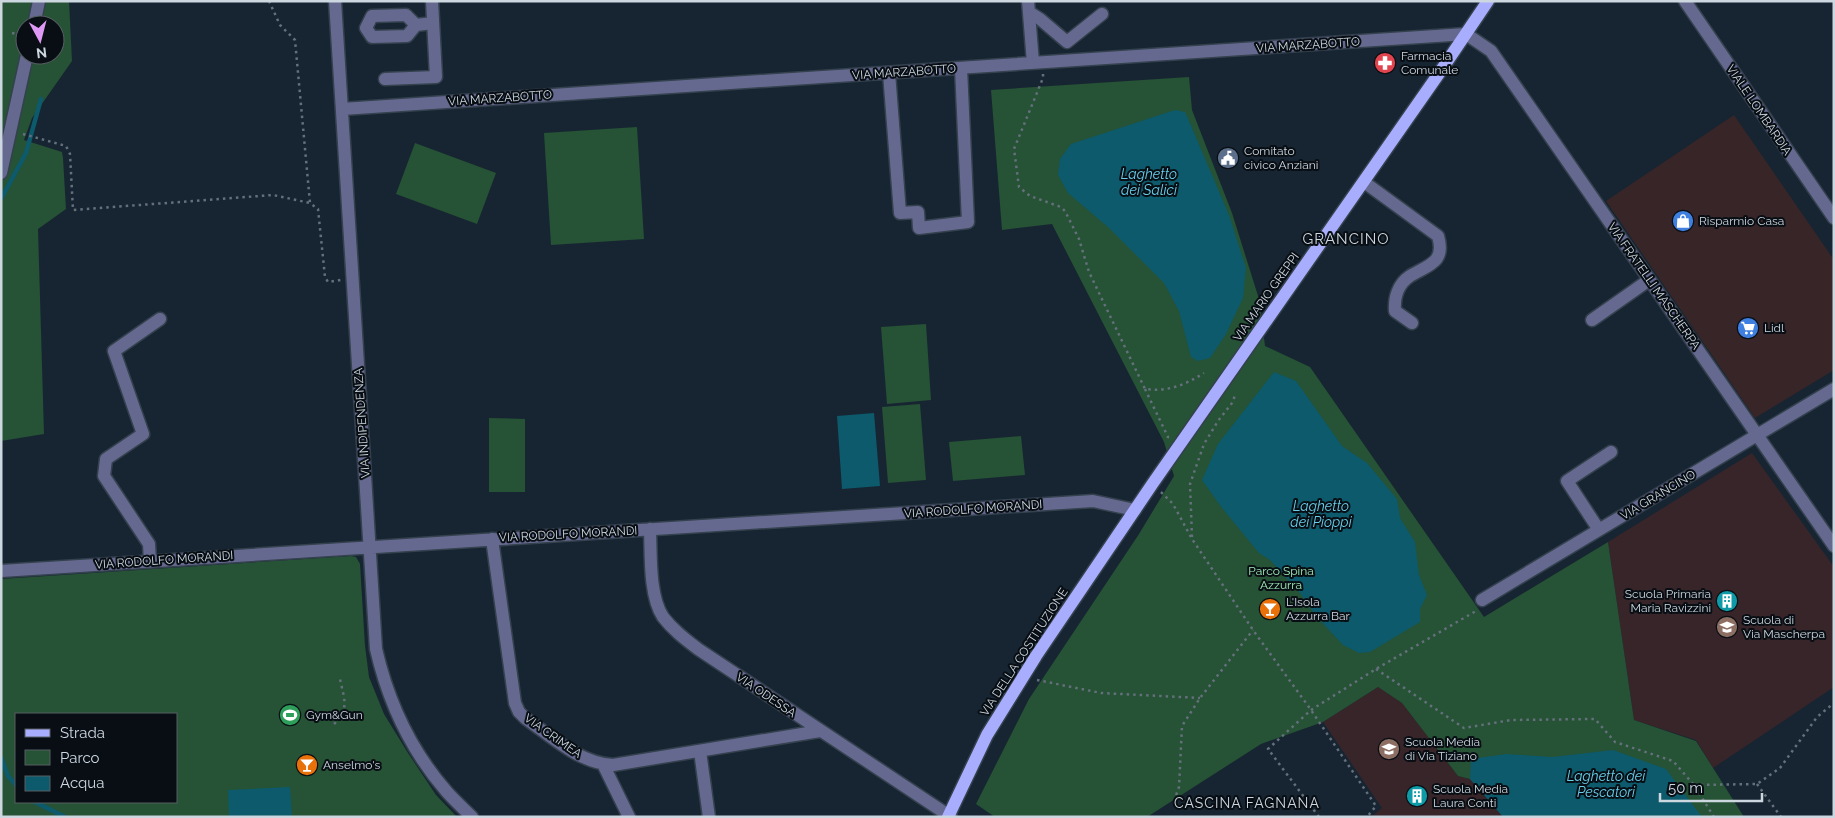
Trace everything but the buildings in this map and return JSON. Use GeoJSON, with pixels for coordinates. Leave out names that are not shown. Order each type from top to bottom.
{"type":"FeatureCollection","features":[{"type":"Feature","properties":{"kind":"main road","name":"VIA MARIO GREPPI"},"geometry":{"type":"LineString","coordinates":[[1135,510],[1488,1]]}},
{"type":"Feature","properties":{"kind":"main road","name":"VIA DELLA COSTITUZIONE"},"geometry":{"type":"LineString","coordinates":[[949,816],[987,735],[1024,675],[1135,510]]}},
{"type":"Feature","properties":{"kind":"street"},"geometry":{"type":"LineString","coordinates":[[36,15],[39,1]]}},
{"type":"Feature","properties":{"kind":"street","name":"VIA INDIPENDENZA"},"geometry":{"type":"LineString","coordinates":[[335,1],[376,649],[384,680],[403,726],[424,761],[447,792],[472,817]]}},
{"type":"Feature","properties":{"kind":"street"},"geometry":{"type":"LineString","coordinates":[[385,79],[436,77],[432,1]]}},
{"type":"Feature","properties":{"kind":"street","name":"VIALE LOMBARDIA"},"geometry":{"type":"LineString","coordinates":[[1685,1],[1834,218]]}},
{"type":"Feature","properties":{"kind":"street"},"geometry":{"type":"LineString","coordinates":[[1029,7],[1067,42],[1102,14]]}},
{"type":"Feature","properties":{"kind":"street"},"geometry":{"type":"LineString","coordinates":[[1029,7],[1037,63]]}},
{"type":"Feature","properties":{"kind":"street"},"geometry":{"type":"LineString","coordinates":[[416,25],[433,23]]}},
{"type":"Feature","properties":{"kind":"street","name":"VIA MARZABOTTO"},"geometry":{"type":"LineString","coordinates":[[342,109],[1466,34]]}},
{"type":"Feature","properties":{"kind":"street","name":"VIA FRATELLI MASCHERPA"},"geometry":{"type":"LineString","coordinates":[[1466,34],[1491,51],[1834,546]]}},
{"type":"Feature","properties":{"kind":"street"},"geometry":{"type":"LineString","coordinates":[[1,172],[25,65]]}},
{"type":"Feature","properties":{"kind":"street"},"geometry":{"type":"LineString","coordinates":[[889,73],[900,213],[918,212],[919,228],[968,222],[961,68]]}},
{"type":"Feature","properties":{"kind":"street"},"geometry":{"type":"LineString","coordinates":[[1364,182],[1438,236],[1441,245],[1438,257],[1430,266],[1409,276],[1403,282],[1394,301],[1394,311],[1412,323]]}},
{"type":"Feature","properties":{"kind":"street"},"geometry":{"type":"LineString","coordinates":[[1592,320],[1649,280]]}},
{"type":"Feature","properties":{"kind":"street"},"geometry":{"type":"LineString","coordinates":[[150,561],[149,544],[104,476],[106,459],[144,434],[114,351],[160,319]]}},
{"type":"Feature","properties":{"kind":"street","name":"VIA GRANCINO"},"geometry":{"type":"LineString","coordinates":[[1482,600],[1834,389]]}},
{"type":"Feature","properties":{"kind":"street"},"geometry":{"type":"LineString","coordinates":[[1599,530],[1567,481],[1612,452]]}},
{"type":"Feature","properties":{"kind":"street","name":"VIA RODOLFO MORANDI"},"geometry":{"type":"LineString","coordinates":[[1,570],[1093,501],[1135,510]]}},
{"type":"Feature","properties":{"kind":"street","name":"VIA ODESSA"},"geometry":{"type":"LineString","coordinates":[[650,529],[654,590],[657,604],[662,616],[672,628],[698,649],[949,816]]}},
{"type":"Feature","properties":{"kind":"street","name":"VIA CRIMEA"},"geometry":{"type":"LineString","coordinates":[[492,539],[515,702],[519,712],[525,718],[578,755],[592,762],[613,765],[820,731]]}},
{"type":"Feature","properties":{"kind":"street"},"geometry":{"type":"LineString","coordinates":[[700,751],[709,817]]}},
{"type":"Feature","properties":{"kind":"street"},"geometry":{"type":"LineString","coordinates":[[603,764],[629,817]]}},
{"type":"Feature","properties":{"kind":"path"},"geometry":{"type":"LineString","coordinates":[[269,1],[280,25],[295,40],[310,203]]}},
{"type":"Feature","properties":{"kind":"path"},"geometry":{"type":"LineString","coordinates":[[1037,63],[1043,78],[1014,149],[1019,187],[1030,196],[1060,207],[1065,211],[1079,239],[1089,272],[1168,437],[1164,442]]}},
{"type":"Feature","properties":{"kind":"path"},"geometry":{"type":"LineString","coordinates":[[25,134],[66,146],[70,154],[73,210],[272,195],[310,203],[318,208],[324,277],[328,282],[353,279]]}},
{"type":"Feature","properties":{"kind":"path"},"geometry":{"type":"LineString","coordinates":[[1145,389],[1160,391],[1190,382],[1204,372]]}},
{"type":"Feature","properties":{"kind":"path"},"geometry":{"type":"LineString","coordinates":[[1192,538],[1190,484],[1204,444],[1236,393]]}},
{"type":"Feature","properties":{"kind":"path"},"geometry":{"type":"LineString","coordinates":[[1153,483],[1173,504],[1192,538],[1252,630],[1311,710],[1376,806],[1367,817]]}},
{"type":"Feature","properties":{"kind":"path"},"geometry":{"type":"LineString","coordinates":[[1319,817],[1268,749],[1311,710],[1376,669],[1484,607],[1482,600]]}},
{"type":"Feature","properties":{"kind":"path"},"geometry":{"type":"LineString","coordinates":[[1174,801],[1179,787],[1182,726],[1200,698],[1252,630]]}},
{"type":"Feature","properties":{"kind":"path"},"geometry":{"type":"LineString","coordinates":[[1376,669],[1464,728],[1511,720],[1595,719],[1615,742],[1673,761],[1694,785],[1714,817]]}},
{"type":"Feature","properties":{"kind":"path"},"geometry":{"type":"LineString","coordinates":[[1024,675],[1041,681],[1101,693],[1200,698]]}},
{"type":"Feature","properties":{"kind":"path"},"geometry":{"type":"LineString","coordinates":[[334,724],[342,716],[345,704],[340,679]]}},
{"type":"Feature","properties":{"kind":"path"},"geometry":{"type":"LineString","coordinates":[[1694,785],[1758,784],[1780,768],[1817,717],[1834,703]]}},
{"type":"Feature","properties":{"kind":"path"},"geometry":{"type":"LineString","coordinates":[[1758,784],[1781,817]]}},
{"type":"Feature","properties":{"kind":"shaded area"},"geometry":{"type":"Polygon","coordinates":[[[1734,115],[1834,260],[1834,370],[1755,418],[1606,201],[1734,115]]]}},
{"type":"Feature","properties":{"kind":"shaded area","name":"Scuola di Via Mascherpa"},"geometry":{"type":"Polygon","coordinates":[[[1752,453],[1834,567],[1834,687],[1713,768],[1696,740],[1634,720],[1608,542],[1752,453]]]}},
{"type":"Feature","properties":{"kind":"shaded area","name":"Scuola Media di Via Tiziano"},"geometry":{"type":"Polygon","coordinates":[[[1378,687],[1402,703],[1458,776],[1470,779],[1503,817],[1371,817],[1382,808],[1323,722],[1378,687]]]}},
{"type":"Feature","properties":{"kind":"green space"},"geometry":{"type":"Polygon","coordinates":[[[1,1],[69,1],[72,61],[32,118],[24,140],[62,152],[63,158],[66,209],[38,229],[44,434],[1,441],[1,1]]]}},
{"type":"Feature","properties":{"kind":"green space","name":"Parco Spina Azzurra"},"geometry":{"type":"Polygon","coordinates":[[[1189,77],[1192,110],[1232,213],[1259,299],[1265,346],[1310,367],[1484,617],[1608,542],[1634,720],[1696,741],[1744,817],[1505,817],[1470,779],[1458,776],[1402,703],[1378,687],[1323,722],[1261,744],[1147,817],[995,817],[976,804],[1029,699],[1139,534],[1174,476],[1164,442],[1052,224],[1002,230],[991,90],[1189,77]]]}},
{"type":"Feature","properties":{"kind":"green space"},"geometry":{"type":"Polygon","coordinates":[[[637,127],[644,239],[551,245],[544,133],[637,127]]]}},
{"type":"Feature","properties":{"kind":"green space"},"geometry":{"type":"Polygon","coordinates":[[[415,143],[496,173],[477,224],[396,194],[415,143]]]}},
{"type":"Feature","properties":{"kind":"green space"},"geometry":{"type":"Polygon","coordinates":[[[926,324],[931,400],[887,404],[881,327],[926,324]]]}},
{"type":"Feature","properties":{"kind":"green space"},"geometry":{"type":"Polygon","coordinates":[[[920,404],[926,480],[888,483],[882,407],[920,404]]]}},
{"type":"Feature","properties":{"kind":"green space"},"geometry":{"type":"Polygon","coordinates":[[[489,418],[525,419],[525,492],[489,492],[489,418]]]}},
{"type":"Feature","properties":{"kind":"green space"},"geometry":{"type":"Polygon","coordinates":[[[1021,436],[1025,475],[953,481],[949,442],[1021,436]]]}},
{"type":"Feature","properties":{"kind":"green space"},"geometry":{"type":"Polygon","coordinates":[[[351,556],[356,557],[360,564],[365,646],[369,677],[384,714],[436,795],[457,817],[1,817],[1,579],[351,556]]]}},
{"type":"Feature","properties":{"kind":"water","name":"Laghetto dei Salici"},"geometry":{"type":"Polygon","coordinates":[[[1175,110],[1185,112],[1229,215],[1246,268],[1243,298],[1226,334],[1210,358],[1198,361],[1191,357],[1179,311],[1164,283],[1109,228],[1068,193],[1058,175],[1060,159],[1071,144],[1175,110]]]}},
{"type":"Feature","properties":{"kind":"water","name":"Laghetto dei Pioppi"},"geometry":{"type":"Polygon","coordinates":[[[1274,372],[1296,381],[1342,446],[1367,463],[1397,499],[1400,518],[1415,542],[1419,575],[1427,595],[1420,609],[1420,622],[1370,652],[1359,653],[1343,645],[1316,616],[1300,593],[1270,560],[1259,553],[1202,480],[1218,444],[1274,372]]]}},
{"type":"Feature","properties":{"kind":"water"},"geometry":{"type":"Polygon","coordinates":[[[874,413],[880,486],[842,489],[837,416],[874,413]]]}},
{"type":"Feature","properties":{"kind":"water","name":"Laghetto dei Pescatori"},"geometry":{"type":"Polygon","coordinates":[[[1613,750],[1666,769],[1702,817],[1503,817],[1470,779],[1471,759],[1506,754],[1553,757],[1613,750]]]}},
{"type":"Feature","properties":{"kind":"water"},"geometry":{"type":"Polygon","coordinates":[[[290,787],[292,817],[229,817],[228,790],[290,787]]]}},
{"type":"Feature","properties":{"kind":"waterway"},"geometry":{"type":"LineString","coordinates":[[1,199],[26,153],[41,99]]}},
{"type":"Feature","properties":{"kind":"waterway"},"geometry":{"type":"LineString","coordinates":[[1,757],[8,776],[15,784]]}},
{"type":"Feature","properties":{"kind":"waterway"},"geometry":{"type":"LineString","coordinates":[[37,803],[65,817]]}},
{"type":"Feature","properties":{"kind":"place","name":"Farmacia Comunale"},"geometry":{"type":"Point","coordinates":[1385,63]}},
{"type":"Feature","properties":{"kind":"place","name":"Comitato civico Anziani"},"geometry":{"type":"Point","coordinates":[1228,158]}},
{"type":"Feature","properties":{"kind":"place","name":"Risparmio Casa"},"geometry":{"type":"Point","coordinates":[1683,221]}},
{"type":"Feature","properties":{"kind":"place","name":"Lidl"},"geometry":{"type":"Point","coordinates":[1748,328]}},
{"type":"Feature","properties":{"kind":"place","name":"Scuola Primaria Maria Ravizzini"},"geometry":{"type":"Point","coordinates":[1727,601]}},
{"type":"Feature","properties":{"kind":"place","name":"L'Isola Azzurra Bar"},"geometry":{"type":"Point","coordinates":[1270,609]}},
{"type":"Feature","properties":{"kind":"place","name":"Scuola di Via Mascherpa"},"geometry":{"type":"Point","coordinates":[1727,627]}},
{"type":"Feature","properties":{"kind":"place","name":"Gym&Gun"},"geometry":{"type":"Point","coordinates":[290,715]}},
{"type":"Feature","properties":{"kind":"place","name":"Scuola Media di Via Tiziano"},"geometry":{"type":"Point","coordinates":[1389,749]}},
{"type":"Feature","properties":{"kind":"place","name":"Anselmo's"},"geometry":{"type":"Point","coordinates":[307,765]}},
{"type":"Feature","properties":{"kind":"place","name":"Scuola Media Laura Conti"},"geometry":{"type":"Point","coordinates":[1417,796]}},
{"type":"Feature","properties":{"kind":"district","name":"GRANCINO"},"geometry":{"type":"Point","coordinates":[1346,239]}},
{"type":"Feature","properties":{"kind":"district","name":"CASCINA FAGNANA"},"geometry":{"type":"Point","coordinates":[1247,803]}}]}
